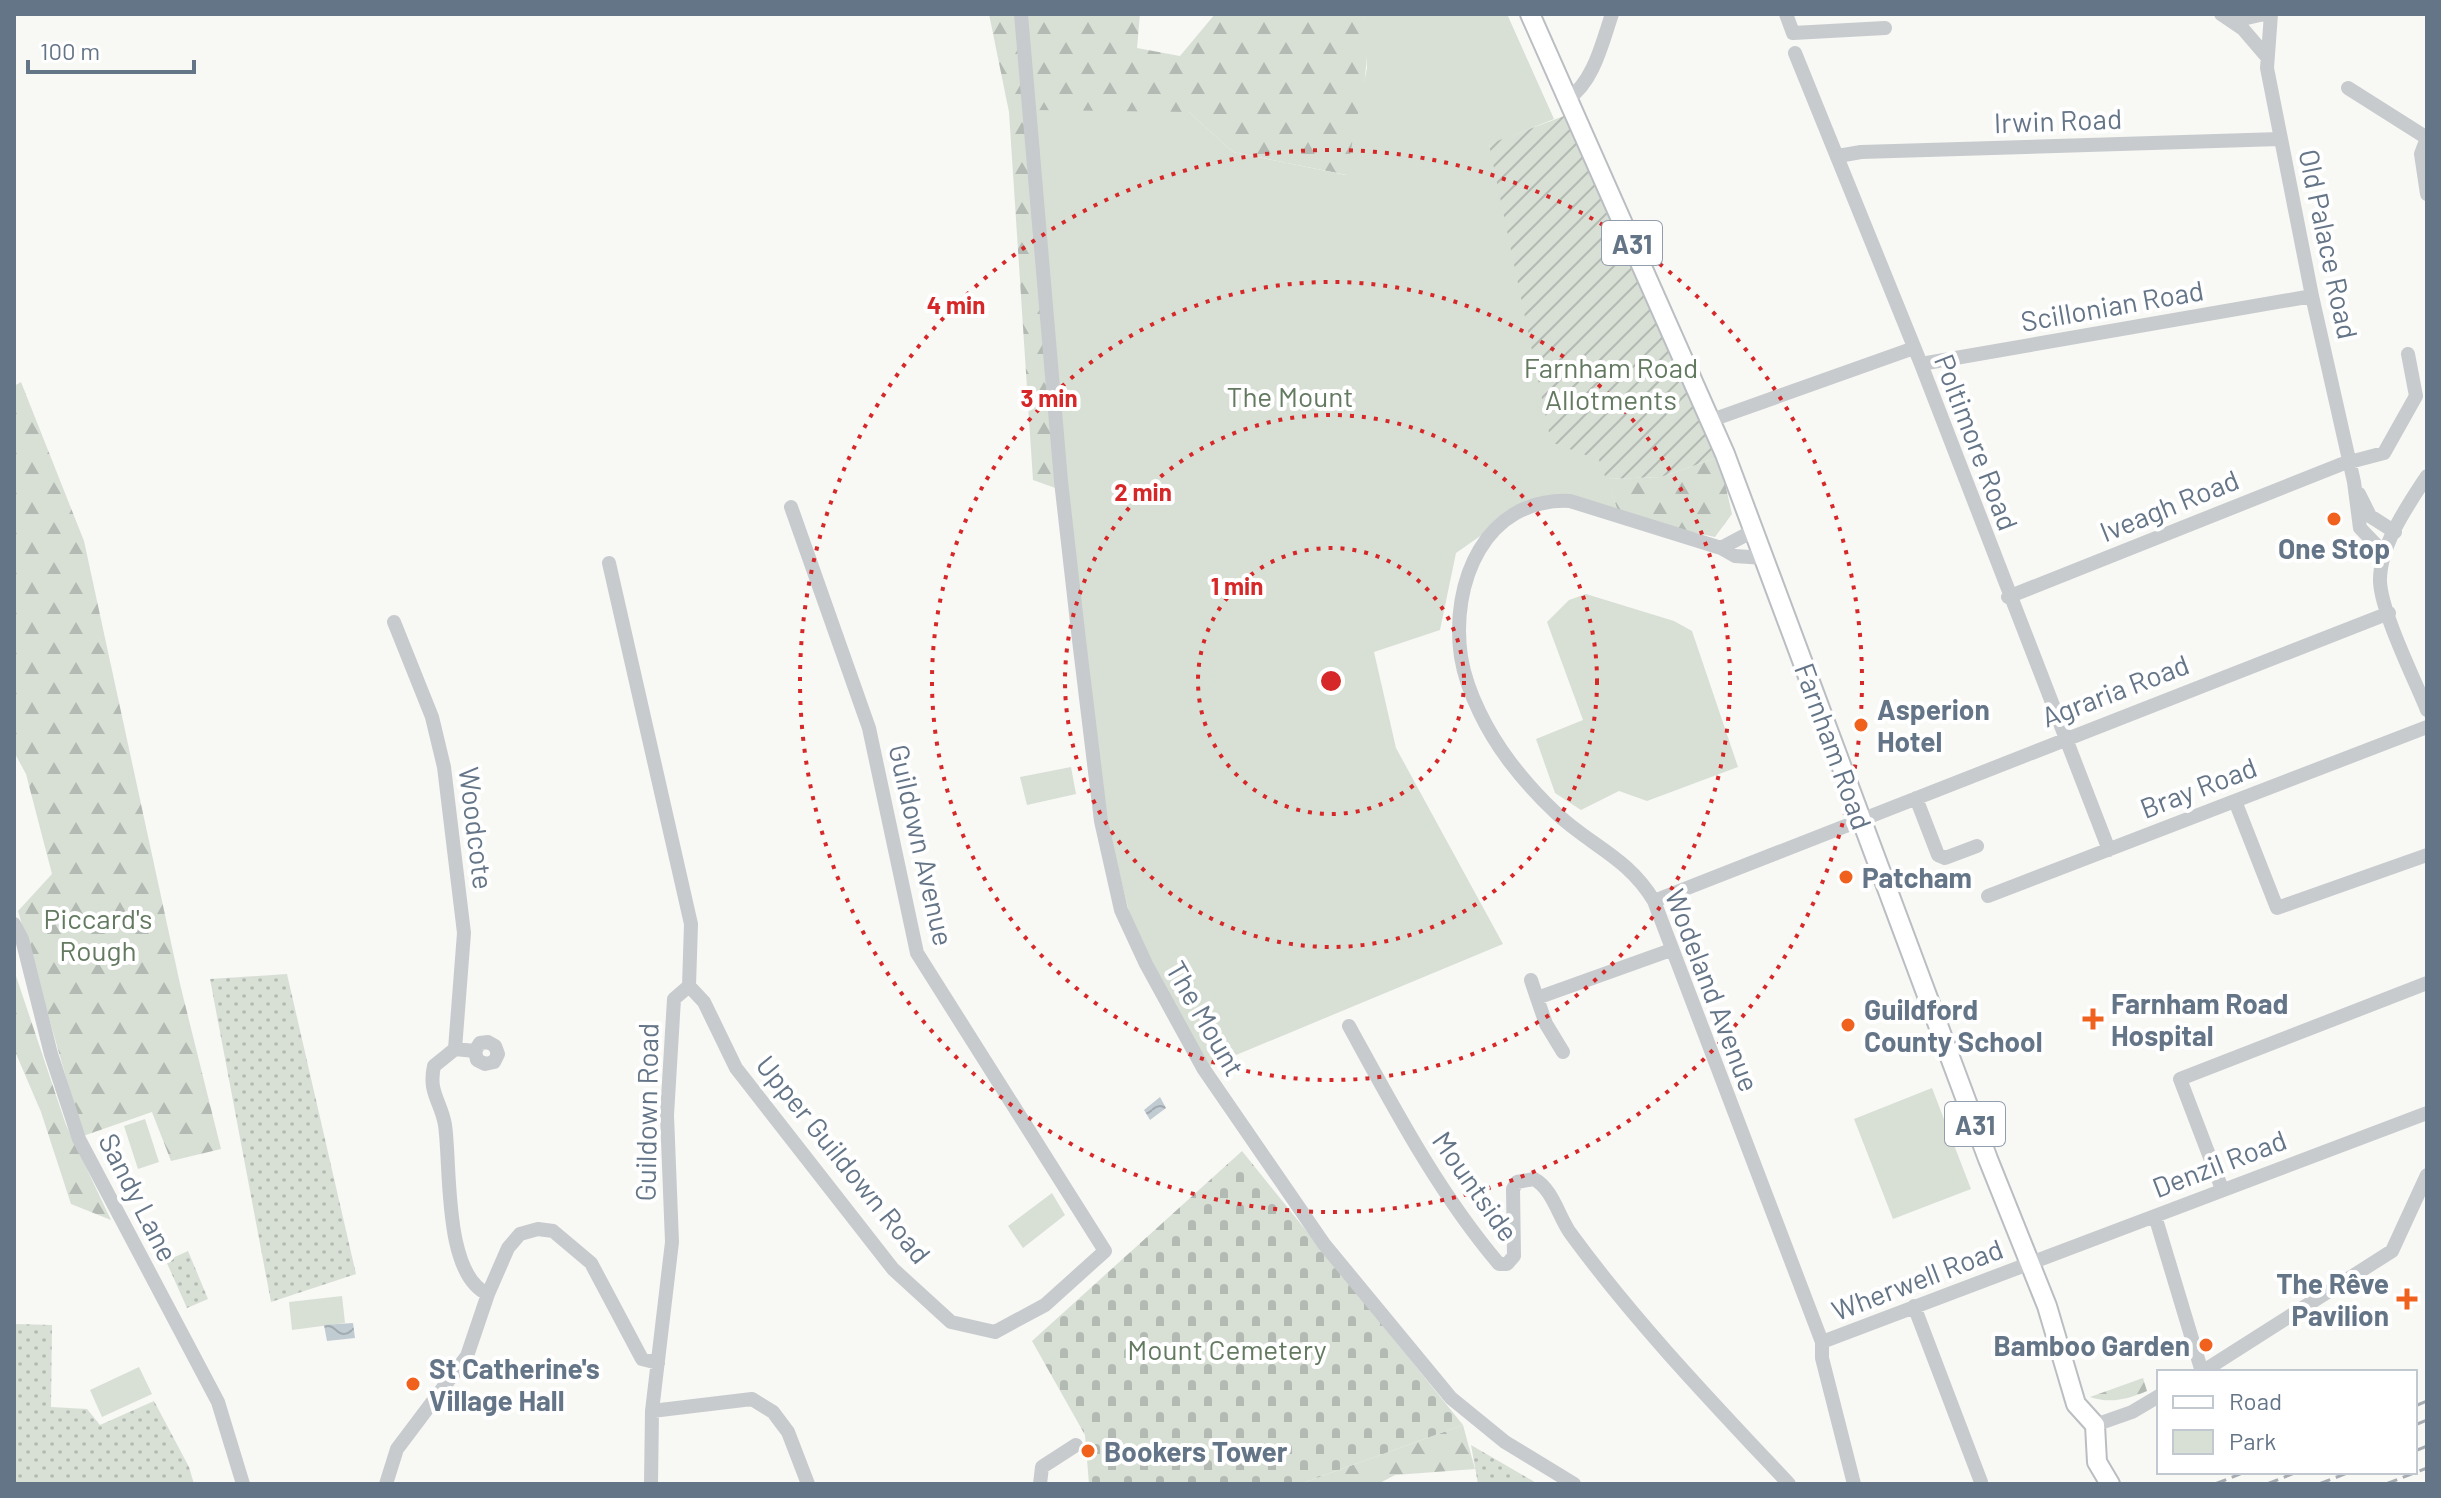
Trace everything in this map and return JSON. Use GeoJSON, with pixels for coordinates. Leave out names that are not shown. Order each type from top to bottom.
{"type":"FeatureCollection","features":[{"type":"Feature","properties":{"kind":"main road","name":"Farnham Road"},"geometry":{"type":"LineString","coordinates":[[1530,14],[1709,421],[1764,558],[2031,1264],[2076,1404],[2095,1425],[2094,1450],[2107,1480]]}},
{"type":"Feature","properties":{"kind":"street","name":"The Mount"},"geometry":{"type":"LineString","coordinates":[[1021,14],[1061,481],[1101,821],[1121,910],[1146,964],[1203,1068],[1324,1244],[1451,1398],[1505,1442],[1574,1484]]}},
{"type":"Feature","properties":{"kind":"street"},"geometry":{"type":"LineString","coordinates":[[1568,99],[1579,92],[1598,56],[1612,14]]}},
{"type":"Feature","properties":{"kind":"street"},"geometry":{"type":"LineString","coordinates":[[1786,14],[1793,33],[1866,21],[1885,28]]}},
{"type":"Feature","properties":{"kind":"street"},"geometry":{"type":"LineString","coordinates":[[2228,17],[2264,14]]}},
{"type":"Feature","properties":{"kind":"street","name":"Old Palace Road"},"geometry":{"type":"LineString","coordinates":[[2271,14],[2267,57],[2280,139],[2350,462],[2360,528],[2385,554]]}},
{"type":"Feature","properties":{"kind":"street"},"geometry":{"type":"LineString","coordinates":[[2228,17],[2267,57]]}},
{"type":"Feature","properties":{"kind":"street","name":"Poltimore Road"},"geometry":{"type":"LineString","coordinates":[[1795,53],[1921,364],[2008,597],[2109,850]]}},
{"type":"Feature","properties":{"kind":"street"},"geometry":{"type":"LineString","coordinates":[[2348,88],[2427,138],[2421,154],[2427,194]]}},
{"type":"Feature","properties":{"kind":"street","name":"Irwin Road"},"geometry":{"type":"LineString","coordinates":[[1838,156],[1861,152],[2280,139]]}},
{"type":"Feature","properties":{"kind":"street","name":"Scillonian Road"},"geometry":{"type":"LineString","coordinates":[[1921,364],[2312,296]]}},
{"type":"Feature","properties":{"kind":"street"},"geometry":{"type":"LineString","coordinates":[[1709,421],[1914,348]]}},
{"type":"Feature","properties":{"kind":"street","name":"Iveagh Road"},"geometry":{"type":"LineString","coordinates":[[2008,597],[2350,462],[2384,453],[2416,396],[2408,354]]}},
{"type":"Feature","properties":{"kind":"street"},"geometry":{"type":"LineString","coordinates":[[2427,476],[2385,554],[2380,580],[2389,613],[2427,710]]}},
{"type":"Feature","properties":{"kind":"street","name":"Old Palace Road"},"geometry":{"type":"LineString","coordinates":[[2354,482],[2370,516],[2395,532]]}},
{"type":"Feature","properties":{"kind":"street","name":"Wodeland Avenue"},"geometry":{"type":"LineString","coordinates":[[1764,558],[1735,556],[1721,548],[1603,510],[1548,500],[1520,508],[1494,530],[1469,565],[1460,607],[1461,657],[1477,707],[1509,760],[1555,813],[1620,859],[1654,901],[1822,1342],[1822,1358],[1854,1484]]}},
{"type":"Feature","properties":{"kind":"street","name":"Guildown Avenue"},"geometry":{"type":"LineString","coordinates":[[791,507],[869,728],[917,953],[1008,1102],[1105,1251]]}},
{"type":"Feature","properties":{"kind":"street"},"geometry":{"type":"LineString","coordinates":[[1721,548],[1753,531]]}},
{"type":"Feature","properties":{"kind":"street","name":"Guildown Road"},"geometry":{"type":"LineString","coordinates":[[609,563],[691,924],[689,986],[674,999],[667,1115],[672,1242],[652,1411],[651,1484]]}},
{"type":"Feature","properties":{"kind":"street","name":"Agraria Road"},"geometry":{"type":"LineString","coordinates":[[1654,901],[2065,737],[2389,613]]}},
{"type":"Feature","properties":{"kind":"street","name":"Woodcote"},"geometry":{"type":"LineString","coordinates":[[394,622],[432,717],[444,767],[464,933],[455,1049]]}},
{"type":"Feature","properties":{"kind":"street","name":"Bray Road"},"geometry":{"type":"LineString","coordinates":[[1988,896],[2427,727]]}},
{"type":"Feature","properties":{"kind":"street"},"geometry":{"type":"LineString","coordinates":[[1916,798],[1938,855],[1945,858],[1977,846]]}},
{"type":"Feature","properties":{"kind":"street"},"geometry":{"type":"LineString","coordinates":[[2235,801],[2277,908],[2427,855]]}},
{"type":"Feature","properties":{"kind":"street","name":"Sandy Lane"},"geometry":{"type":"LineString","coordinates":[[14,924],[22,939],[51,1054],[79,1139],[218,1402],[243,1484]]}},
{"type":"Feature","properties":{"kind":"street"},"geometry":{"type":"LineString","coordinates":[[1537,998],[1671,950]]}},
{"type":"Feature","properties":{"kind":"street"},"geometry":{"type":"LineString","coordinates":[[1531,980],[1546,1024],[1563,1052]]}},
{"type":"Feature","properties":{"kind":"street"},"geometry":{"type":"LineString","coordinates":[[2222,1189],[2180,1079],[2427,983]]}},
{"type":"Feature","properties":{"kind":"street","name":"Upper Guildown Road"},"geometry":{"type":"LineString","coordinates":[[689,986],[704,1002],[736,1068],[754,1092],[893,1269],[951,1322],[995,1332],[1045,1305],[1105,1251]]}},
{"type":"Feature","properties":{"kind":"street","name":"Mountside"},"geometry":{"type":"LineString","coordinates":[[1349,1026],[1409,1135],[1468,1228],[1499,1264],[1507,1264],[1514,1256],[1513,1189],[1517,1182],[1534,1179],[1543,1184],[1569,1232],[1690,1379],[1789,1484]]}},
{"type":"Feature","properties":{"kind":"street"},"geometry":{"type":"LineString","coordinates":[[475,1051],[455,1049],[434,1066],[430,1083],[445,1123],[448,1199],[457,1243],[471,1280],[488,1294]]}},
{"type":"Feature","properties":{"kind":"street","name":"Denzil Road"},"geometry":{"type":"LineString","coordinates":[[2031,1264],[2427,1113]]}},
{"type":"Feature","properties":{"kind":"street"},"geometry":{"type":"LineString","coordinates":[[2205,1370],[2387,1256],[2397,1245],[2427,1175]]}},
{"type":"Feature","properties":{"kind":"street"},"geometry":{"type":"LineString","coordinates":[[2155,1216],[2201,1370]]}},
{"type":"Feature","properties":{"kind":"street"},"geometry":{"type":"LineString","coordinates":[[386,1484],[397,1449],[467,1356],[488,1294],[508,1248],[520,1234],[538,1229],[553,1231],[591,1263],[603,1278],[642,1359],[658,1363]]}},
{"type":"Feature","properties":{"kind":"street","name":"Wherwell Road"},"geometry":{"type":"LineString","coordinates":[[1822,1342],[2031,1264]]}},
{"type":"Feature","properties":{"kind":"street"},"geometry":{"type":"LineString","coordinates":[[1914,1306],[1981,1482]]}},
{"type":"Feature","properties":{"kind":"street"},"geometry":{"type":"LineString","coordinates":[[2095,1425],[2132,1412],[2157,1397]]}},
{"type":"Feature","properties":{"kind":"street"},"geometry":{"type":"LineString","coordinates":[[652,1411],[752,1399],[773,1412],[788,1432],[808,1484]]}},
{"type":"Feature","properties":{"kind":"street"},"geometry":{"type":"LineString","coordinates":[[1040,1484],[1042,1467],[1076,1445]]}},
{"type":"Feature","properties":{"kind":"green space"},"geometry":{"type":"Polygon","coordinates":[[[989,14],[1140,14],[1137,48],[1180,56],[1215,14],[1363,14],[1367,54],[1365,75],[1347,175],[1233,152],[1189,112],[1086,499],[1033,480],[1009,112],[989,14]]]}},
{"type":"Feature","properties":{"kind":"green space","name":"The Mount"},"geometry":{"type":"Polygon","coordinates":[[[1363,14],[1507,14],[1554,119],[1489,145],[1620,517],[1570,501],[1520,508],[1456,553],[1440,630],[1374,652],[1396,748],[1503,944],[1205,1068],[1133,928],[1107,823],[1067,492],[1036,110],[1189,112],[1233,152],[1346,175],[1367,68],[1363,14]]]}},
{"type":"Feature","properties":{"kind":"green space","name":"Farnham Road Allotments"},"geometry":{"type":"Polygon","coordinates":[[[1572,113],[1719,457],[1661,477],[1606,479],[1599,460],[1551,442],[1489,144],[1572,113]]]}},
{"type":"Feature","properties":{"kind":"green space","name":"Piccard's Rough"},"geometry":{"type":"Polygon","coordinates":[[[21,382],[84,541],[180,984],[221,1149],[171,1161],[152,1112],[83,1136],[18,911],[52,874],[26,774],[14,752],[14,386],[21,382]]]}},
{"type":"Feature","properties":{"kind":"green space"},"geometry":{"type":"Polygon","coordinates":[[[1719,457],[1732,514],[1715,537],[1620,517],[1606,479],[1661,477],[1719,457]]]}},
{"type":"Feature","properties":{"kind":"green space"},"geometry":{"type":"Polygon","coordinates":[[[1586,594],[1674,621],[1692,631],[1738,767],[1647,801],[1619,791],[1581,810],[1555,793],[1536,739],[1583,720],[1547,622],[1569,600],[1586,594]]]}},
{"type":"Feature","properties":{"kind":"green space"},"geometry":{"type":"Polygon","coordinates":[[[1071,767],[1076,794],[1027,805],[1020,777],[1071,767]]]}},
{"type":"Feature","properties":{"kind":"green space"},"geometry":{"type":"Polygon","coordinates":[[[14,970],[66,1125],[111,1220],[71,1204],[41,1112],[14,1049],[14,970]]]}},
{"type":"Feature","properties":{"kind":"green space"},"geometry":{"type":"Polygon","coordinates":[[[287,974],[356,1274],[271,1302],[210,979],[287,974]]]}},
{"type":"Feature","properties":{"kind":"green space"},"geometry":{"type":"Polygon","coordinates":[[[1932,1088],[1971,1189],[1893,1219],[1854,1119],[1932,1088]]]}},
{"type":"Feature","properties":{"kind":"green space"},"geometry":{"type":"Polygon","coordinates":[[[145,1119],[159,1162],[138,1169],[124,1126],[145,1119]]]}},
{"type":"Feature","properties":{"kind":"green space","name":"Mount Cemetery"},"geometry":{"type":"Polygon","coordinates":[[[1242,1151],[1463,1425],[1300,1484],[1089,1484],[1085,1435],[1032,1341],[1242,1151]]]}},
{"type":"Feature","properties":{"kind":"green space"},"geometry":{"type":"Polygon","coordinates":[[[1052,1193],[1065,1215],[1023,1248],[1008,1226],[1052,1193]]]}},
{"type":"Feature","properties":{"kind":"green space"},"geometry":{"type":"Polygon","coordinates":[[[188,1251],[208,1299],[187,1308],[166,1261],[188,1251]]]}},
{"type":"Feature","properties":{"kind":"green space"},"geometry":{"type":"Polygon","coordinates":[[[342,1296],[345,1323],[292,1330],[289,1302],[342,1296]]]}},
{"type":"Feature","properties":{"kind":"green space"},"geometry":{"type":"Polygon","coordinates":[[[14,1324],[52,1325],[51,1407],[87,1409],[100,1425],[154,1401],[189,1467],[194,1484],[14,1484],[14,1324]]]}},
{"type":"Feature","properties":{"kind":"green space"},"geometry":{"type":"Polygon","coordinates":[[[139,1367],[152,1394],[102,1417],[90,1390],[139,1367]]]}},
{"type":"Feature","properties":{"kind":"green space"},"geometry":{"type":"Polygon","coordinates":[[[2143,1378],[2147,1391],[2140,1394],[2112,1400],[2090,1397],[2143,1378]]]}},
{"type":"Feature","properties":{"kind":"green space"},"geometry":{"type":"Polygon","coordinates":[[[1463,1425],[1475,1469],[1395,1475],[1378,1484],[1300,1484],[1463,1425]]]}},
{"type":"Feature","properties":{"kind":"green space"},"geometry":{"type":"Polygon","coordinates":[[[1471,1445],[1538,1484],[1478,1484],[1471,1445]]]}},
{"type":"Feature","properties":{"kind":"water"},"geometry":{"type":"Polygon","coordinates":[[[1160,1097],[1166,1108],[1150,1120],[1144,1110],[1160,1097]]]}},
{"type":"Feature","properties":{"kind":"water"},"geometry":{"type":"Polygon","coordinates":[[[353,1323],[355,1338],[327,1341],[324,1325],[353,1323]]]}},
{"type":"Feature","properties":{"kind":"railway"},"geometry":{"type":"LineString","coordinates":[[2417,1405],[2427,1401]]}},
{"type":"Feature","properties":{"kind":"railway"},"geometry":{"type":"LineString","coordinates":[[2417,1424],[2427,1420]]}},
{"type":"Feature","properties":{"kind":"railway"},"geometry":{"type":"LineString","coordinates":[[2417,1450],[2427,1446]]}},
{"type":"Feature","properties":{"kind":"railway"},"geometry":{"type":"LineString","coordinates":[[2417,1472],[2427,1468]]}},
{"type":"Feature","properties":{"kind":"railway"},"geometry":{"type":"LineString","coordinates":[[2215,1484],[2240,1474]]}},
{"type":"Feature","properties":{"kind":"railway"},"geometry":{"type":"LineString","coordinates":[[2267,1484],[2292,1474]]}},
{"type":"Feature","properties":{"kind":"railway"},"geometry":{"type":"LineString","coordinates":[[2319,1484],[2345,1474]]}},
{"type":"Feature","properties":{"kind":"railway"},"geometry":{"type":"LineString","coordinates":[[2386,1484],[2412,1474]]}},
{"type":"Feature","properties":{"kind":"place","name":"One Stop"},"geometry":{"type":"Point","coordinates":[2334,519]}},
{"type":"Feature","properties":{"kind":"place","name":"Asperion Hotel"},"geometry":{"type":"Point","coordinates":[1861,725]}},
{"type":"Feature","properties":{"kind":"place","name":"Patcham"},"geometry":{"type":"Point","coordinates":[1846,877]}},
{"type":"Feature","properties":{"kind":"place","name":"Farnham Road Hospital"},"geometry":{"type":"Point","coordinates":[2093,1019]}},
{"type":"Feature","properties":{"kind":"place","name":"Guildford County School"},"geometry":{"type":"Point","coordinates":[1848,1025]}},
{"type":"Feature","properties":{"kind":"place","name":"The Rêve Pavilion"},"geometry":{"type":"Point","coordinates":[2407,1299]}},
{"type":"Feature","properties":{"kind":"place","name":"Bamboo Garden"},"geometry":{"type":"Point","coordinates":[2206,1345]}},
{"type":"Feature","properties":{"kind":"place","name":"St Catherine's Village Hall"},"geometry":{"type":"Point","coordinates":[413,1384]}},
{"type":"Feature","properties":{"kind":"place","name":"Bookers Tower"},"geometry":{"type":"Point","coordinates":[1088,1451]}}]}
